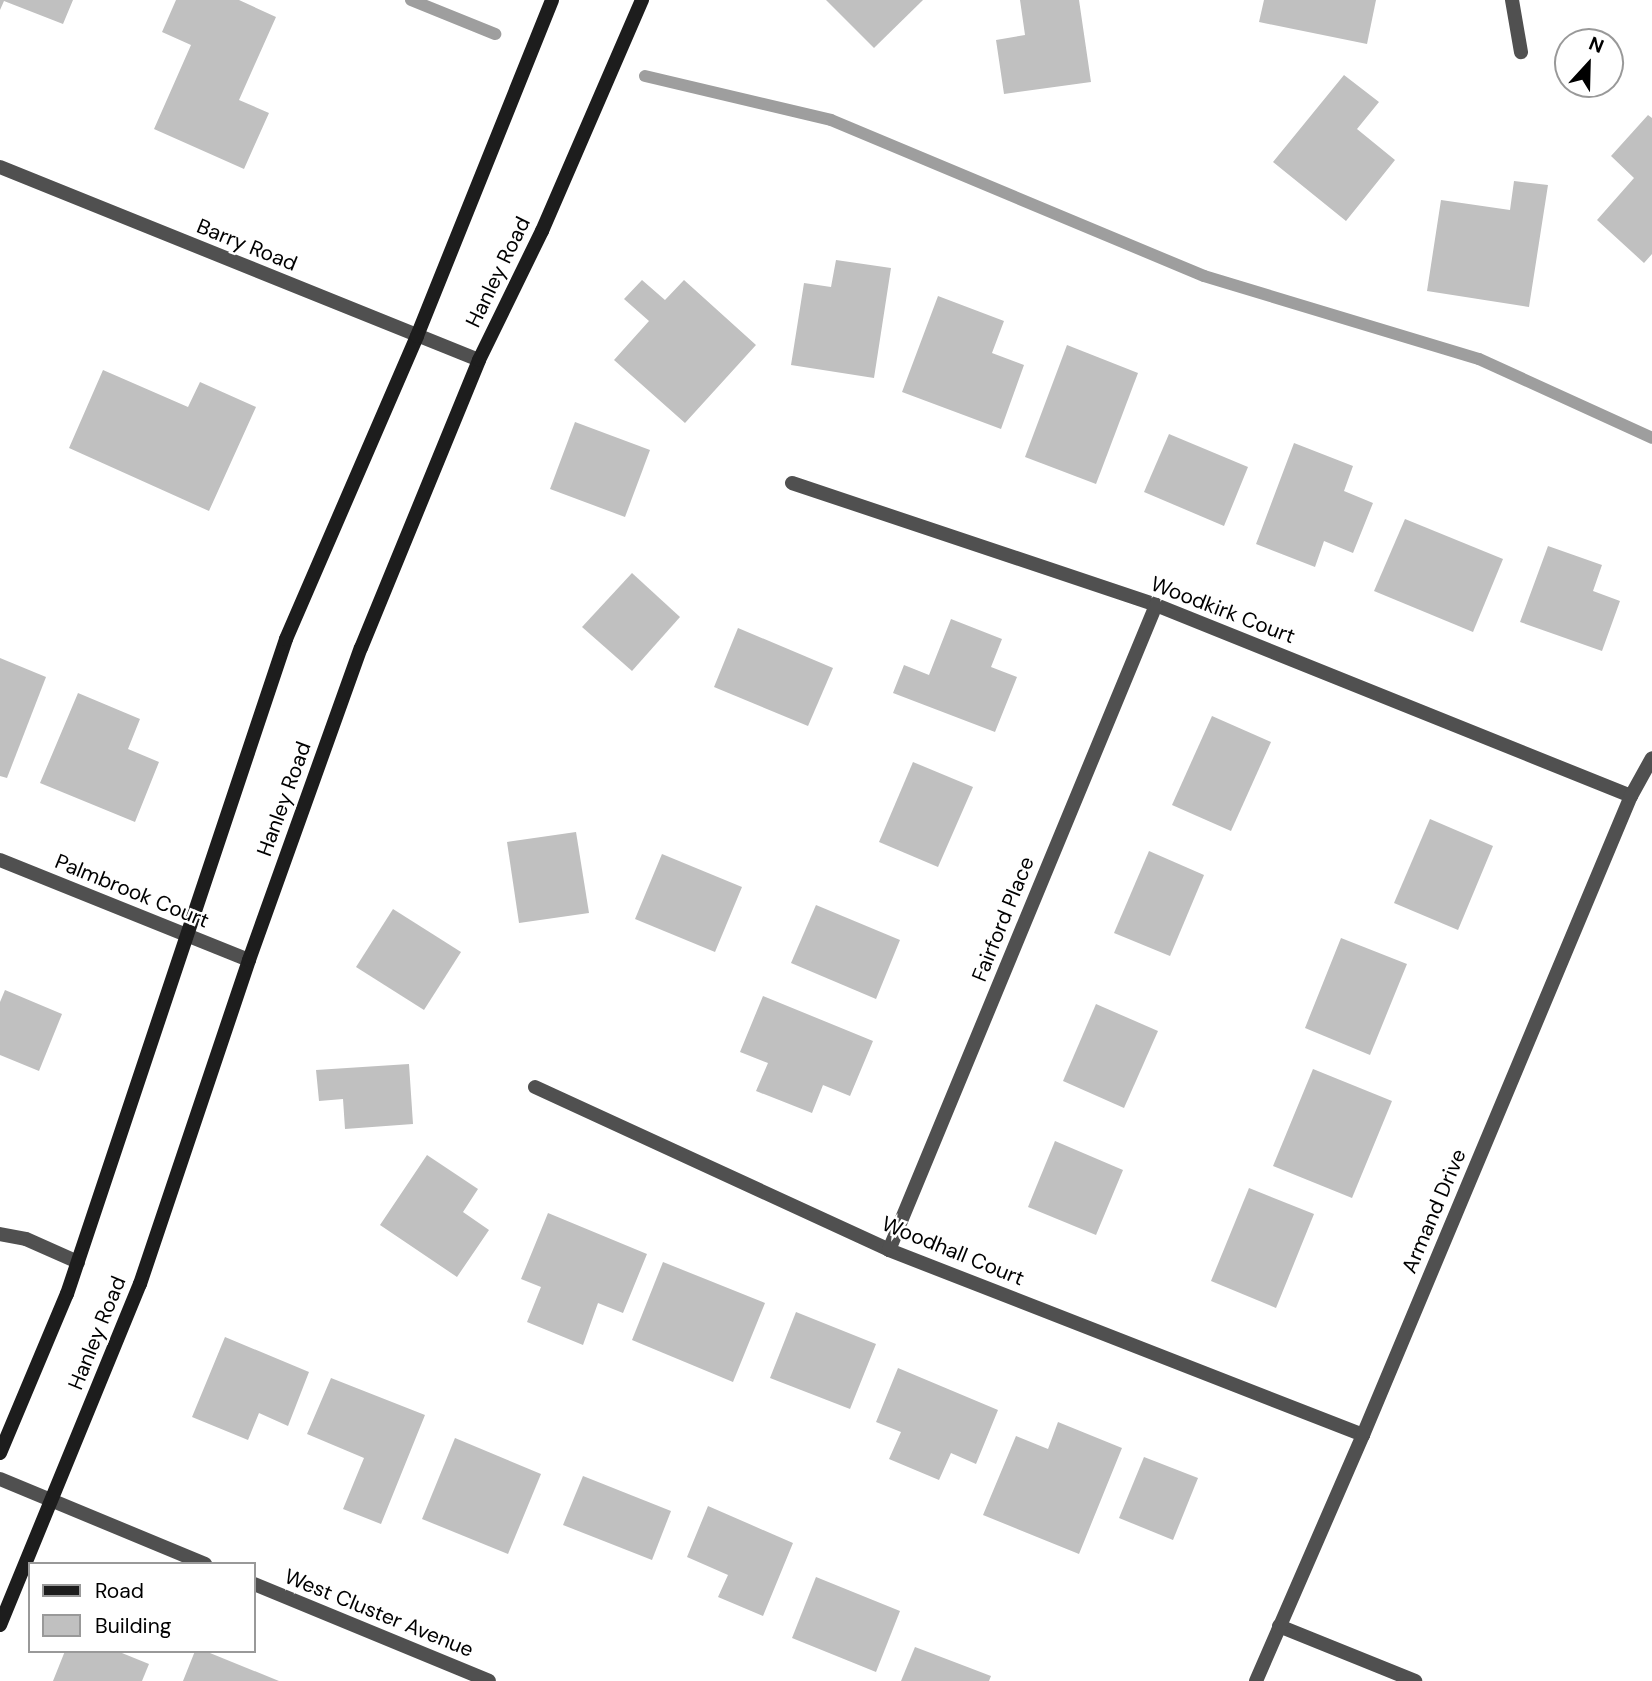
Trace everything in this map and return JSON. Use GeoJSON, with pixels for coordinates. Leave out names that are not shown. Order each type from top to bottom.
{"type":"FeatureCollection","features":[{"type":"Feature","properties":{"kind":"main road","name":"Hanley Road"},"geometry":{"type":"LineString","coordinates":[[0,1453],[78,1262],[286,639],[417,336],[552,0]]}},
{"type":"Feature","properties":{"kind":"main road","name":"Hanley Road"},"geometry":{"type":"LineString","coordinates":[[0,1625],[140,1284],[249,960],[361,648],[479,360],[542,232],[642,0]]}},
{"type":"Feature","properties":{"kind":"street"},"geometry":{"type":"LineString","coordinates":[[1512,0],[1521,52]]}},
{"type":"Feature","properties":{"kind":"street","name":"Barry Road"},"geometry":{"type":"LineString","coordinates":[[0,167],[479,360]]}},
{"type":"Feature","properties":{"kind":"street","name":"Woodkirk Court"},"geometry":{"type":"LineString","coordinates":[[792,484],[1156,605],[1631,796]]}},
{"type":"Feature","properties":{"kind":"street","name":"Fairford Place"},"geometry":{"type":"LineString","coordinates":[[889,1250],[1156,605]]}},
{"type":"Feature","properties":{"kind":"street","name":"Armand Drive"},"geometry":{"type":"LineString","coordinates":[[1256,1681],[1363,1436],[1631,796],[1652,758]]}},
{"type":"Feature","properties":{"kind":"street","name":"Palmbrook Court"},"geometry":{"type":"LineString","coordinates":[[0,860],[249,960]]}},
{"type":"Feature","properties":{"kind":"street","name":"Woodhall Court"},"geometry":{"type":"LineString","coordinates":[[535,1087],[889,1250],[1363,1436]]}},
{"type":"Feature","properties":{"kind":"street"},"geometry":{"type":"LineString","coordinates":[[0,1234],[26,1239],[78,1262]]}},
{"type":"Feature","properties":{"kind":"street"},"geometry":{"type":"LineString","coordinates":[[0,1479],[200,1562]]}},
{"type":"Feature","properties":{"kind":"street","name":"West Cluster Avenue"},"geometry":{"type":"LineString","coordinates":[[256,1585],[489,1681]]}},
{"type":"Feature","properties":{"kind":"street"},"geometry":{"type":"LineString","coordinates":[[1279,1626],[1415,1681]]}},
{"type":"Feature","properties":{"kind":"building"},"geometry":{"type":"Polygon","coordinates":[[[0,0],[73,0],[63,24],[4,1],[0,10],[0,0]]]}},
{"type":"Feature","properties":{"kind":"building"},"geometry":{"type":"Polygon","coordinates":[[[176,0],[239,0],[276,17],[239,100],[269,113],[244,169],[154,129],[191,45],[162,32],[176,0]]]}},
{"type":"Feature","properties":{"kind":"building"},"geometry":{"type":"Polygon","coordinates":[[[826,0],[923,0],[874,48],[826,0]]]}},
{"type":"Feature","properties":{"kind":"building"},"geometry":{"type":"Polygon","coordinates":[[[1020,0],[1079,0],[1091,82],[1004,94],[996,40],[1025,35],[1020,0]]]}},
{"type":"Feature","properties":{"kind":"building"},"geometry":{"type":"Polygon","coordinates":[[[1264,0],[1376,0],[1367,44],[1259,22],[1264,0]]]}},
{"type":"Feature","properties":{"kind":"building"},"geometry":{"type":"Polygon","coordinates":[[[1344,75],[1379,102],[1357,129],[1395,160],[1346,221],[1273,162],[1344,75]]]}},
{"type":"Feature","properties":{"kind":"building"},"geometry":{"type":"Polygon","coordinates":[[[1648,115],[1652,118],[1652,254],[1644,263],[1597,220],[1634,178],[1611,156],[1648,115]]]}},
{"type":"Feature","properties":{"kind":"building"},"geometry":{"type":"Polygon","coordinates":[[[1514,181],[1548,185],[1529,307],[1427,291],[1441,200],[1510,210],[1514,181]]]}},
{"type":"Feature","properties":{"kind":"building"},"geometry":{"type":"Polygon","coordinates":[[[836,260],[891,268],[874,378],[791,365],[804,283],[831,287],[836,260]]]}},
{"type":"Feature","properties":{"kind":"building"},"geometry":{"type":"Polygon","coordinates":[[[642,280],[665,300],[684,280],[756,345],[685,423],[614,360],[649,321],[624,299],[642,280]]]}},
{"type":"Feature","properties":{"kind":"building"},"geometry":{"type":"Polygon","coordinates":[[[938,296],[1004,321],[992,353],[1024,365],[1001,429],[902,392],[938,296]]]}},
{"type":"Feature","properties":{"kind":"building"},"geometry":{"type":"Polygon","coordinates":[[[1067,345],[1138,373],[1096,484],[1025,457],[1067,345]]]}},
{"type":"Feature","properties":{"kind":"building"},"geometry":{"type":"Polygon","coordinates":[[[103,370],[188,407],[200,382],[256,407],[209,511],[69,448],[103,370]]]}},
{"type":"Feature","properties":{"kind":"building"},"geometry":{"type":"Polygon","coordinates":[[[575,422],[650,450],[625,517],[550,489],[575,422]]]}},
{"type":"Feature","properties":{"kind":"building"},"geometry":{"type":"Polygon","coordinates":[[[1169,434],[1248,467],[1224,526],[1144,492],[1169,434]]]}},
{"type":"Feature","properties":{"kind":"building"},"geometry":{"type":"Polygon","coordinates":[[[1294,443],[1353,466],[1344,491],[1373,503],[1353,553],[1324,541],[1315,567],[1256,544],[1294,443]]]}},
{"type":"Feature","properties":{"kind":"building"},"geometry":{"type":"Polygon","coordinates":[[[1405,519],[1503,559],[1473,632],[1374,591],[1405,519]]]}},
{"type":"Feature","properties":{"kind":"building"},"geometry":{"type":"Polygon","coordinates":[[[1548,546],[1602,565],[1593,591],[1620,601],[1602,651],[1520,622],[1548,546]]]}},
{"type":"Feature","properties":{"kind":"building"},"geometry":{"type":"Polygon","coordinates":[[[632,573],[680,617],[632,671],[582,627],[632,573]]]}},
{"type":"Feature","properties":{"kind":"building"},"geometry":{"type":"Polygon","coordinates":[[[951,619],[1002,639],[991,667],[1017,677],[995,732],[893,693],[904,665],[929,675],[951,619]]]}},
{"type":"Feature","properties":{"kind":"building"},"geometry":{"type":"Polygon","coordinates":[[[738,628],[833,668],[808,726],[714,687],[738,628]]]}},
{"type":"Feature","properties":{"kind":"building"},"geometry":{"type":"Polygon","coordinates":[[[0,658],[46,677],[7,778],[0,776],[0,658]]]}},
{"type":"Feature","properties":{"kind":"building"},"geometry":{"type":"Polygon","coordinates":[[[78,693],[140,719],[128,749],[159,762],[135,822],[40,783],[78,693]]]}},
{"type":"Feature","properties":{"kind":"building"},"geometry":{"type":"Polygon","coordinates":[[[1212,716],[1271,742],[1231,831],[1172,805],[1212,716]]]}},
{"type":"Feature","properties":{"kind":"building"},"geometry":{"type":"Polygon","coordinates":[[[913,762],[973,787],[938,867],[879,842],[913,762]]]}},
{"type":"Feature","properties":{"kind":"building"},"geometry":{"type":"Polygon","coordinates":[[[1430,819],[1493,846],[1458,930],[1394,903],[1430,819]]]}},
{"type":"Feature","properties":{"kind":"building"},"geometry":{"type":"Polygon","coordinates":[[[576,832],[589,913],[519,923],[507,842],[576,832]]]}},
{"type":"Feature","properties":{"kind":"building"},"geometry":{"type":"Polygon","coordinates":[[[1149,851],[1204,875],[1170,956],[1114,933],[1149,851]]]}},
{"type":"Feature","properties":{"kind":"building"},"geometry":{"type":"Polygon","coordinates":[[[662,854],[742,887],[715,952],[635,919],[662,854]]]}},
{"type":"Feature","properties":{"kind":"building"},"geometry":{"type":"Polygon","coordinates":[[[816,905],[900,940],[876,999],[791,963],[816,905]]]}},
{"type":"Feature","properties":{"kind":"building"},"geometry":{"type":"Polygon","coordinates":[[[393,909],[461,952],[424,1010],[356,967],[393,909]]]}},
{"type":"Feature","properties":{"kind":"building"},"geometry":{"type":"Polygon","coordinates":[[[1341,938],[1407,964],[1370,1055],[1305,1028],[1341,938]]]}},
{"type":"Feature","properties":{"kind":"building"},"geometry":{"type":"Polygon","coordinates":[[[5,990],[62,1014],[39,1071],[0,1055],[0,1002],[5,990]]]}},
{"type":"Feature","properties":{"kind":"building"},"geometry":{"type":"Polygon","coordinates":[[[763,996],[873,1041],[850,1096],[823,1085],[812,1113],[756,1091],[768,1063],[740,1052],[763,996]]]}},
{"type":"Feature","properties":{"kind":"building"},"geometry":{"type":"Polygon","coordinates":[[[1096,1004],[1158,1031],[1124,1108],[1063,1081],[1096,1004]]]}},
{"type":"Feature","properties":{"kind":"building"},"geometry":{"type":"Polygon","coordinates":[[[409,1064],[413,1124],[345,1129],[343,1099],[319,1101],[316,1070],[409,1064]]]}},
{"type":"Feature","properties":{"kind":"building"},"geometry":{"type":"Polygon","coordinates":[[[1313,1069],[1392,1101],[1352,1198],[1273,1166],[1313,1069]]]}},
{"type":"Feature","properties":{"kind":"building"},"geometry":{"type":"Polygon","coordinates":[[[1055,1141],[1123,1170],[1096,1235],[1028,1207],[1055,1141]]]}},
{"type":"Feature","properties":{"kind":"building"},"geometry":{"type":"Polygon","coordinates":[[[427,1155],[478,1189],[463,1212],[489,1230],[457,1277],[380,1225],[427,1155]]]}},
{"type":"Feature","properties":{"kind":"building"},"geometry":{"type":"Polygon","coordinates":[[[1249,1188],[1314,1214],[1276,1308],[1211,1281],[1249,1188]]]}},
{"type":"Feature","properties":{"kind":"building"},"geometry":{"type":"Polygon","coordinates":[[[548,1213],[647,1254],[623,1313],[598,1303],[583,1345],[527,1322],[541,1287],[521,1279],[548,1213]]]}},
{"type":"Feature","properties":{"kind":"building"},"geometry":{"type":"Polygon","coordinates":[[[663,1262],[765,1303],[733,1382],[632,1340],[663,1262]]]}},
{"type":"Feature","properties":{"kind":"building"},"geometry":{"type":"Polygon","coordinates":[[[796,1312],[876,1344],[850,1409],[770,1378],[796,1312]]]}},
{"type":"Feature","properties":{"kind":"building"},"geometry":{"type":"Polygon","coordinates":[[[225,1337],[309,1372],[288,1426],[259,1413],[248,1440],[192,1417],[225,1337]]]}},
{"type":"Feature","properties":{"kind":"building"},"geometry":{"type":"Polygon","coordinates":[[[898,1368],[998,1410],[976,1464],[951,1453],[939,1480],[889,1459],[901,1432],[876,1422],[898,1368]]]}},
{"type":"Feature","properties":{"kind":"building"},"geometry":{"type":"Polygon","coordinates":[[[331,1378],[425,1415],[381,1524],[343,1509],[364,1458],[307,1434],[331,1378]]]}},
{"type":"Feature","properties":{"kind":"building"},"geometry":{"type":"Polygon","coordinates":[[[1058,1422],[1122,1448],[1079,1554],[983,1515],[1016,1436],[1048,1449],[1058,1422]]]}},
{"type":"Feature","properties":{"kind":"building"},"geometry":{"type":"Polygon","coordinates":[[[455,1438],[541,1474],[508,1554],[422,1519],[455,1438]]]}},
{"type":"Feature","properties":{"kind":"building"},"geometry":{"type":"Polygon","coordinates":[[[1144,1457],[1198,1478],[1173,1540],[1119,1518],[1144,1457]]]}},
{"type":"Feature","properties":{"kind":"building"},"geometry":{"type":"Polygon","coordinates":[[[583,1476],[671,1511],[652,1560],[563,1525],[583,1476]]]}},
{"type":"Feature","properties":{"kind":"building"},"geometry":{"type":"Polygon","coordinates":[[[708,1506],[793,1543],[763,1616],[718,1597],[728,1575],[687,1557],[708,1506]]]}},
{"type":"Feature","properties":{"kind":"building"},"geometry":{"type":"Polygon","coordinates":[[[816,1577],[900,1611],[876,1672],[792,1638],[816,1577]]]}},
{"type":"Feature","properties":{"kind":"building"},"geometry":{"type":"Polygon","coordinates":[[[915,1647],[991,1676],[989,1681],[901,1681],[915,1647]]]}},
{"type":"Feature","properties":{"kind":"building"},"geometry":{"type":"Polygon","coordinates":[[[64,1653],[122,1653],[149,1664],[142,1681],[53,1681],[64,1653]]]}},
{"type":"Feature","properties":{"kind":"building"},"geometry":{"type":"Polygon","coordinates":[[[194,1653],[210,1653],[279,1681],[183,1681],[194,1653]]]}},
{"type":"Feature","properties":{"kind":"waterway"},"geometry":{"type":"LineString","coordinates":[[411,0],[495,34]]}},
{"type":"Feature","properties":{"kind":"waterway"},"geometry":{"type":"LineString","coordinates":[[645,76],[831,120],[1204,276],[1479,359],[1652,438]]}}]}
